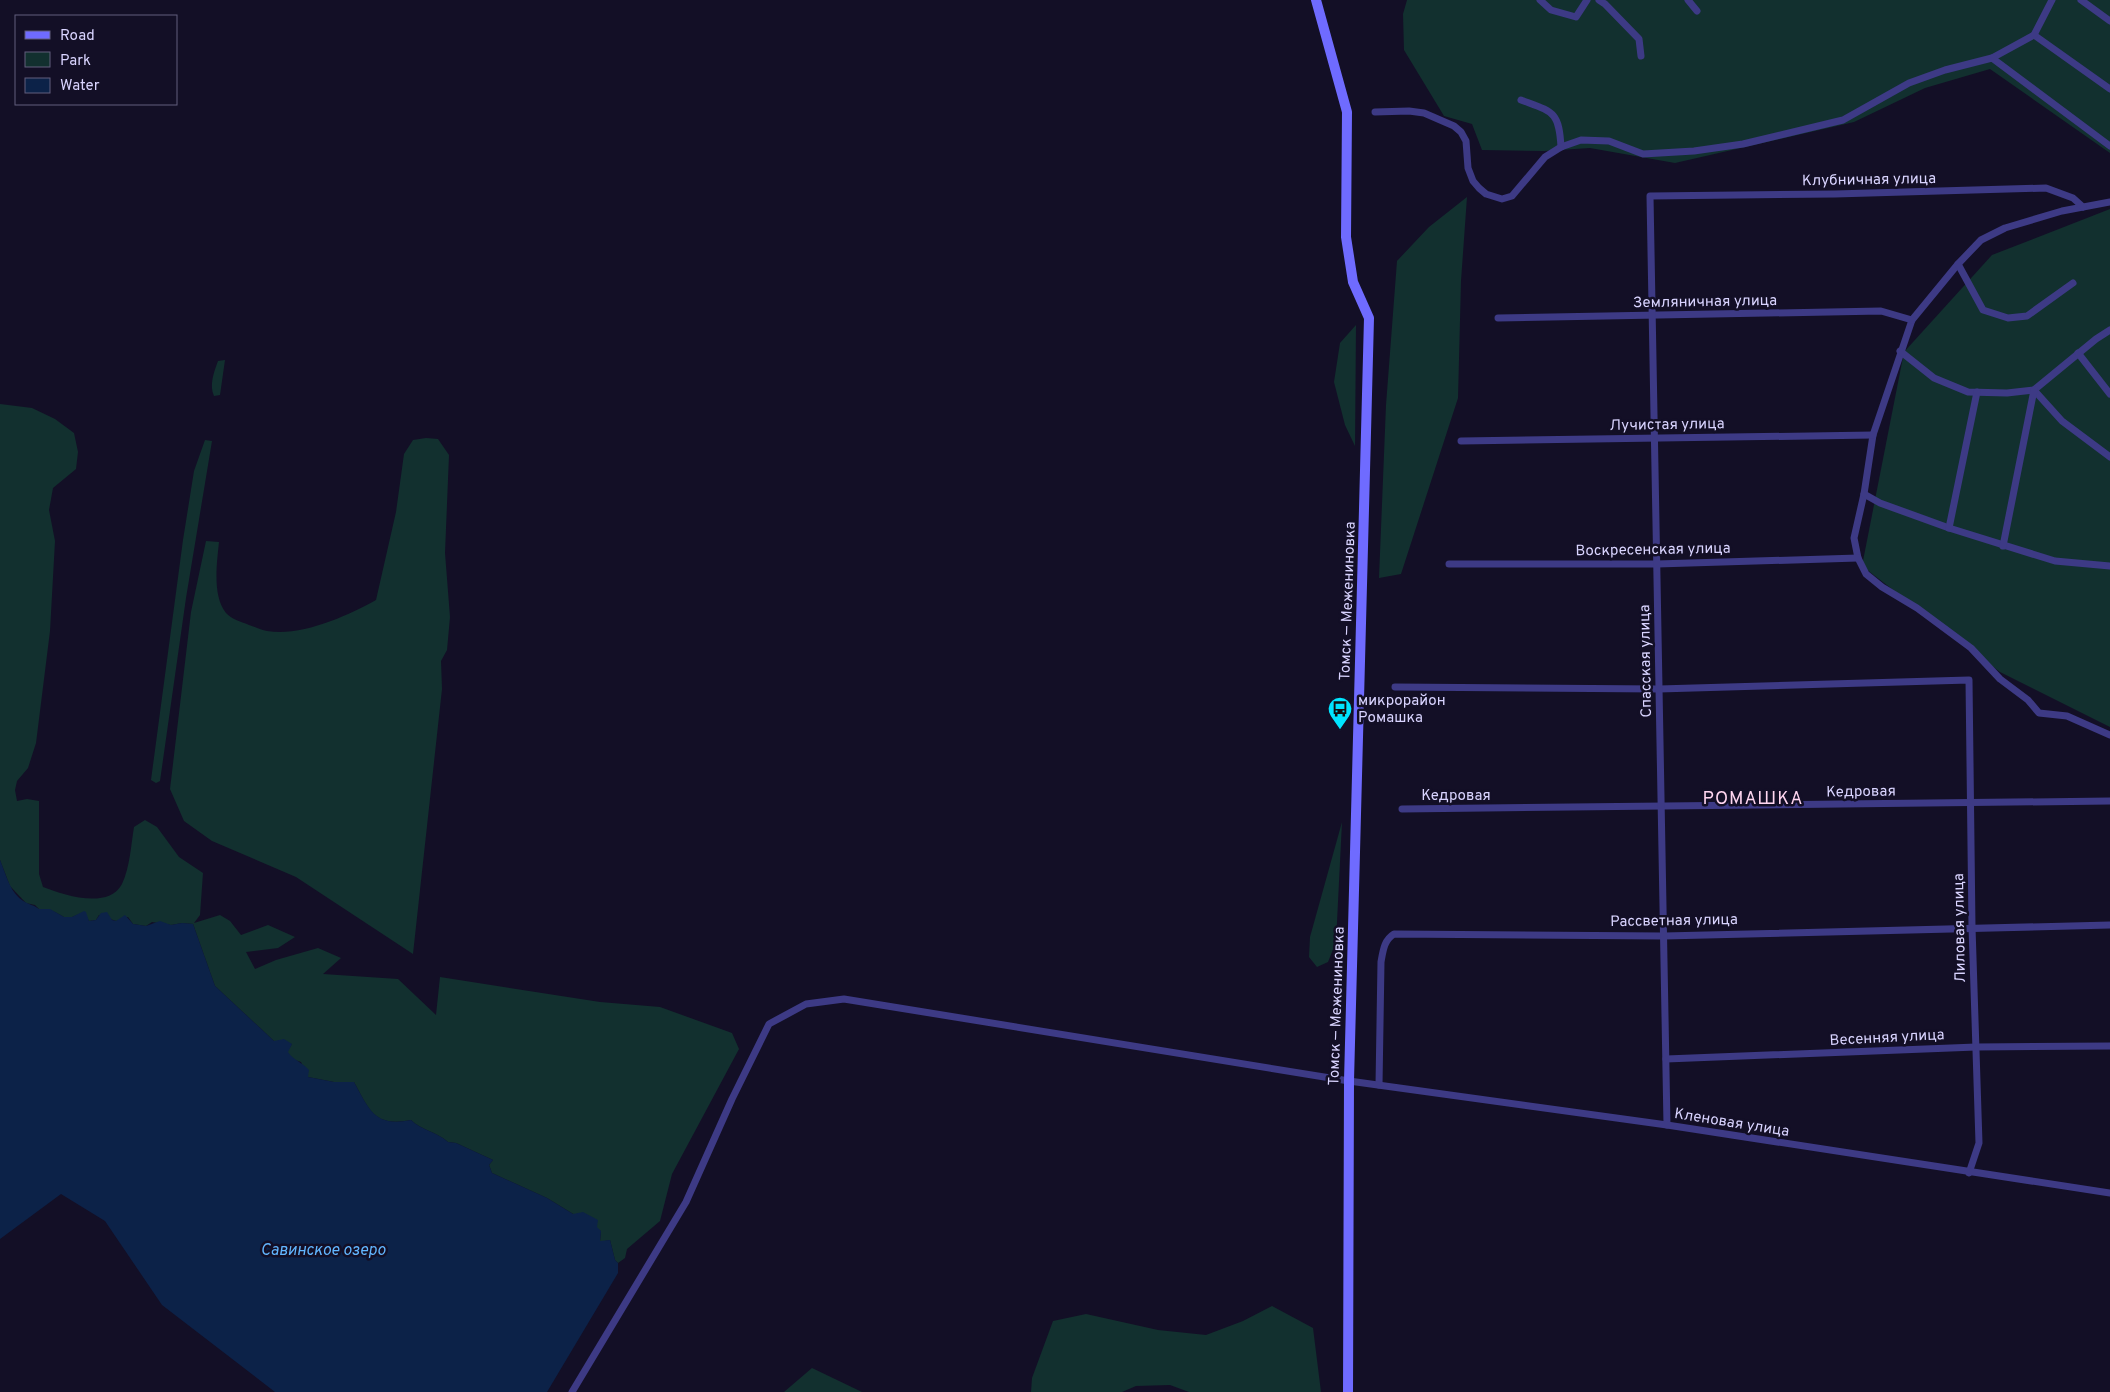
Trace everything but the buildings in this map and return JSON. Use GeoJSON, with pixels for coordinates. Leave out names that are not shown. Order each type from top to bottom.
{"type":"FeatureCollection","features":[{"type":"Feature","properties":{"kind":"street","name":"Томск — Межениновка"},"geometry":{"type":"LineString","coordinates":[[1316,0],[1347,112],[1346,237],[1353,282],[1369,318],[1349,1080],[1348,1392]]}},
{"type":"Feature","properties":{"kind":"street"},"geometry":{"type":"LineString","coordinates":[[1540,0],[1551,10],[1576,17],[1587,0]]}},
{"type":"Feature","properties":{"kind":"street"},"geometry":{"type":"LineString","coordinates":[[1599,0],[1639,40],[1641,56]]}},
{"type":"Feature","properties":{"kind":"street"},"geometry":{"type":"LineString","coordinates":[[1688,0],[1697,11]]}},
{"type":"Feature","properties":{"kind":"street"},"geometry":{"type":"LineString","coordinates":[[1376,112],[1409,111],[1424,113],[1454,126],[1461,132],[1466,141],[1468,168],[1473,181],[1486,194],[1502,199],[1512,196],[1545,157],[1561,147],[1581,140],[1608,141],[1643,154],[1694,151],[1743,144],[1843,120],[1909,83],[1946,70],[1992,58],[2034,35],[2052,0]]}},
{"type":"Feature","properties":{"kind":"street"},"geometry":{"type":"LineString","coordinates":[[2081,0],[2110,21]]}},
{"type":"Feature","properties":{"kind":"street"},"geometry":{"type":"LineString","coordinates":[[2034,35],[2110,89]]}},
{"type":"Feature","properties":{"kind":"street"},"geometry":{"type":"LineString","coordinates":[[1992,58],[2110,146]]}},
{"type":"Feature","properties":{"kind":"street"},"geometry":{"type":"LineString","coordinates":[[1521,100],[1553,113],[1558,123],[1561,147]]}},
{"type":"Feature","properties":{"kind":"street","name":"Клубничная улица"},"geometry":{"type":"LineString","coordinates":[[1650,196],[1835,194],[2046,188],[2074,198],[2083,207]]}},
{"type":"Feature","properties":{"kind":"street","name":"Спасская улица"},"geometry":{"type":"LineString","coordinates":[[1650,196],[1667,1125]]}},
{"type":"Feature","properties":{"kind":"street"},"geometry":{"type":"LineString","coordinates":[[2110,202],[2062,211],[2005,228],[1981,240],[1958,264],[1912,320],[1873,435],[1864,494],[1854,538],[1858,558],[1866,574],[1882,587],[1917,608],[1971,648],[2000,679],[2028,700],[2039,712],[2067,716],[2110,734]]}},
{"type":"Feature","properties":{"kind":"street"},"geometry":{"type":"LineString","coordinates":[[1958,264],[1983,310],[2008,318],[2027,316],[2073,283]]}},
{"type":"Feature","properties":{"kind":"street","name":"Земляничная улица"},"geometry":{"type":"LineString","coordinates":[[1498,318],[1881,311],[1912,320]]}},
{"type":"Feature","properties":{"kind":"street"},"geometry":{"type":"LineString","coordinates":[[1900,351],[1934,378],[1968,392],[2007,393],[2034,390],[2078,353],[2110,330]]}},
{"type":"Feature","properties":{"kind":"street"},"geometry":{"type":"LineString","coordinates":[[2078,353],[2110,394]]}},
{"type":"Feature","properties":{"kind":"street"},"geometry":{"type":"LineString","coordinates":[[2034,390],[2062,421],[2110,457]]}},
{"type":"Feature","properties":{"kind":"street"},"geometry":{"type":"LineString","coordinates":[[2003,546],[2034,390]]}},
{"type":"Feature","properties":{"kind":"street"},"geometry":{"type":"LineString","coordinates":[[1949,528],[1977,392]]}},
{"type":"Feature","properties":{"kind":"street","name":"Лучистая улица"},"geometry":{"type":"LineString","coordinates":[[1461,441],[1873,435]]}},
{"type":"Feature","properties":{"kind":"street"},"geometry":{"type":"LineString","coordinates":[[1864,494],[1880,504],[2003,546],[2055,561],[2110,566]]}},
{"type":"Feature","properties":{"kind":"street","name":"Воскресенская улица"},"geometry":{"type":"LineString","coordinates":[[1449,564],[1657,564],[1858,558]]}},
{"type":"Feature","properties":{"kind":"street","name":"Лиловая улица"},"geometry":{"type":"LineString","coordinates":[[1659,689],[1969,680],[1972,927],[1979,1144],[1969,1173]]}},
{"type":"Feature","properties":{"kind":"street"},"geometry":{"type":"LineString","coordinates":[[1396,686],[1659,689]]}},
{"type":"Feature","properties":{"kind":"street","name":"Кедровая"},"geometry":{"type":"LineString","coordinates":[[1402,809],[2110,801]]}},
{"type":"Feature","properties":{"kind":"street","name":"Рассветная улица"},"geometry":{"type":"LineString","coordinates":[[1379,1085],[1381,962],[1384,946],[1388,938],[1394,934],[1664,936],[2110,924]]}},
{"type":"Feature","properties":{"kind":"street","name":"Кленовая улица"},"geometry":{"type":"LineString","coordinates":[[572,1392],[686,1202],[732,1099],[769,1024],[806,1004],[844,999],[1379,1085],[1667,1125],[1969,1173],[2110,1193]]}},
{"type":"Feature","properties":{"kind":"street","name":"Весенняя улица"},"geometry":{"type":"LineString","coordinates":[[1666,1060],[1976,1047],[2110,1046]]}},
{"type":"Feature","properties":{"kind":"green space"},"geometry":{"type":"Polygon","coordinates":[[[1407,0],[2110,0],[2110,153],[1990,69],[1925,88],[1854,122],[1675,163],[1590,148],[1544,151],[1482,150],[1472,124],[1444,116],[1404,50],[1403,14],[1407,0]]]}},
{"type":"Feature","properties":{"kind":"green space"},"geometry":{"type":"Polygon","coordinates":[[[1467,197],[1461,281],[1458,398],[1401,574],[1379,578],[1386,405],[1397,261],[1429,227],[1467,197]]]}},
{"type":"Feature","properties":{"kind":"green space"},"geometry":{"type":"Polygon","coordinates":[[[2110,209],[2110,727],[2000,672],[1862,566],[1904,352],[1992,255],[2110,209]]]}},
{"type":"Feature","properties":{"kind":"green space"},"geometry":{"type":"Polygon","coordinates":[[[1356,325],[1355,446],[1345,425],[1334,382],[1340,343],[1356,325]]]}},
{"type":"Feature","properties":{"kind":"green space"},"geometry":{"type":"Polygon","coordinates":[[[225,360],[220,395],[214,396],[212,383],[215,370],[218,361],[225,360]]]}},
{"type":"Feature","properties":{"kind":"green space"},"geometry":{"type":"Polygon","coordinates":[[[0,404],[32,408],[55,419],[74,433],[78,452],[76,469],[53,488],[49,510],[55,541],[50,631],[36,743],[28,768],[17,781],[15,790],[17,801],[27,799],[39,801],[39,874],[43,887],[62,894],[85,898],[107,897],[115,892],[122,884],[127,870],[134,827],[145,820],[157,827],[179,857],[203,873],[200,915],[194,923],[220,915],[230,921],[241,935],[268,925],[295,937],[278,948],[246,952],[255,969],[276,960],[318,948],[341,958],[323,974],[398,979],[436,1015],[440,977],[600,1002],[660,1007],[732,1033],[739,1049],[672,1174],[660,1221],[627,1249],[625,1258],[618,1263],[615,1260],[610,1240],[600,1242],[601,1231],[547,1198],[492,1173],[489,1165],[493,1160],[456,1143],[448,1142],[411,1120],[399,1122],[381,1119],[369,1109],[354,1082],[334,1082],[308,1077],[301,1062],[292,1059],[287,1052],[292,1044],[274,1041],[215,986],[193,924],[171,925],[152,922],[146,926],[133,924],[128,917],[116,921],[99,915],[96,920],[89,921],[84,912],[72,917],[64,917],[55,912],[39,909],[35,905],[26,903],[10,886],[0,860],[0,404]]]}},
{"type":"Feature","properties":{"kind":"green space"},"geometry":{"type":"Polygon","coordinates":[[[438,439],[449,455],[445,553],[450,617],[447,650],[441,661],[442,689],[413,954],[296,877],[212,841],[184,821],[170,789],[191,612],[206,541],[219,542],[217,588],[222,606],[226,613],[234,619],[262,630],[280,632],[309,628],[352,612],[376,600],[396,512],[404,454],[413,440],[438,439]]]}},
{"type":"Feature","properties":{"kind":"green space"},"geometry":{"type":"Polygon","coordinates":[[[205,440],[212,441],[186,598],[160,781],[156,783],[151,780],[183,540],[194,471],[205,440]]]}},
{"type":"Feature","properties":{"kind":"green space"},"geometry":{"type":"Polygon","coordinates":[[[1342,822],[1336,942],[1328,962],[1317,967],[1309,957],[1310,937],[1342,822]]]}},
{"type":"Feature","properties":{"kind":"green space"},"geometry":{"type":"Polygon","coordinates":[[[1272,1306],[1313,1328],[1321,1392],[1189,1392],[1170,1385],[1136,1386],[1122,1392],[1031,1392],[1032,1378],[1053,1321],[1086,1314],[1158,1330],[1206,1335],[1243,1321],[1272,1306]]]}},
{"type":"Feature","properties":{"kind":"green space"},"geometry":{"type":"Polygon","coordinates":[[[812,1368],[862,1392],[784,1392],[812,1368]]]}},
{"type":"Feature","properties":{"kind":"water","name":"Савинское озеро"},"geometry":{"type":"Polygon","coordinates":[[[0,860],[9,883],[16,894],[25,902],[39,909],[50,909],[64,917],[72,917],[84,911],[89,921],[96,920],[101,913],[107,912],[112,920],[116,921],[125,915],[133,924],[146,926],[160,921],[171,925],[193,924],[215,986],[274,1041],[284,1039],[292,1044],[288,1052],[309,1070],[308,1077],[334,1082],[354,1082],[370,1109],[381,1119],[399,1122],[411,1120],[448,1142],[456,1143],[493,1160],[489,1165],[492,1173],[547,1198],[573,1214],[583,1212],[598,1220],[597,1227],[601,1231],[600,1241],[610,1240],[615,1260],[618,1263],[618,1273],[547,1392],[275,1392],[162,1305],[105,1221],[61,1194],[0,1239],[0,860]]]}},
{"type":"Feature","properties":{"kind":"place","name":"микрорайон Ромашка"},"geometry":{"type":"Point","coordinates":[1340,730]}},
{"type":"Feature","properties":{"kind":"district","name":"РОМАШКА"},"geometry":{"type":"Point","coordinates":[1753,798]}}]}
